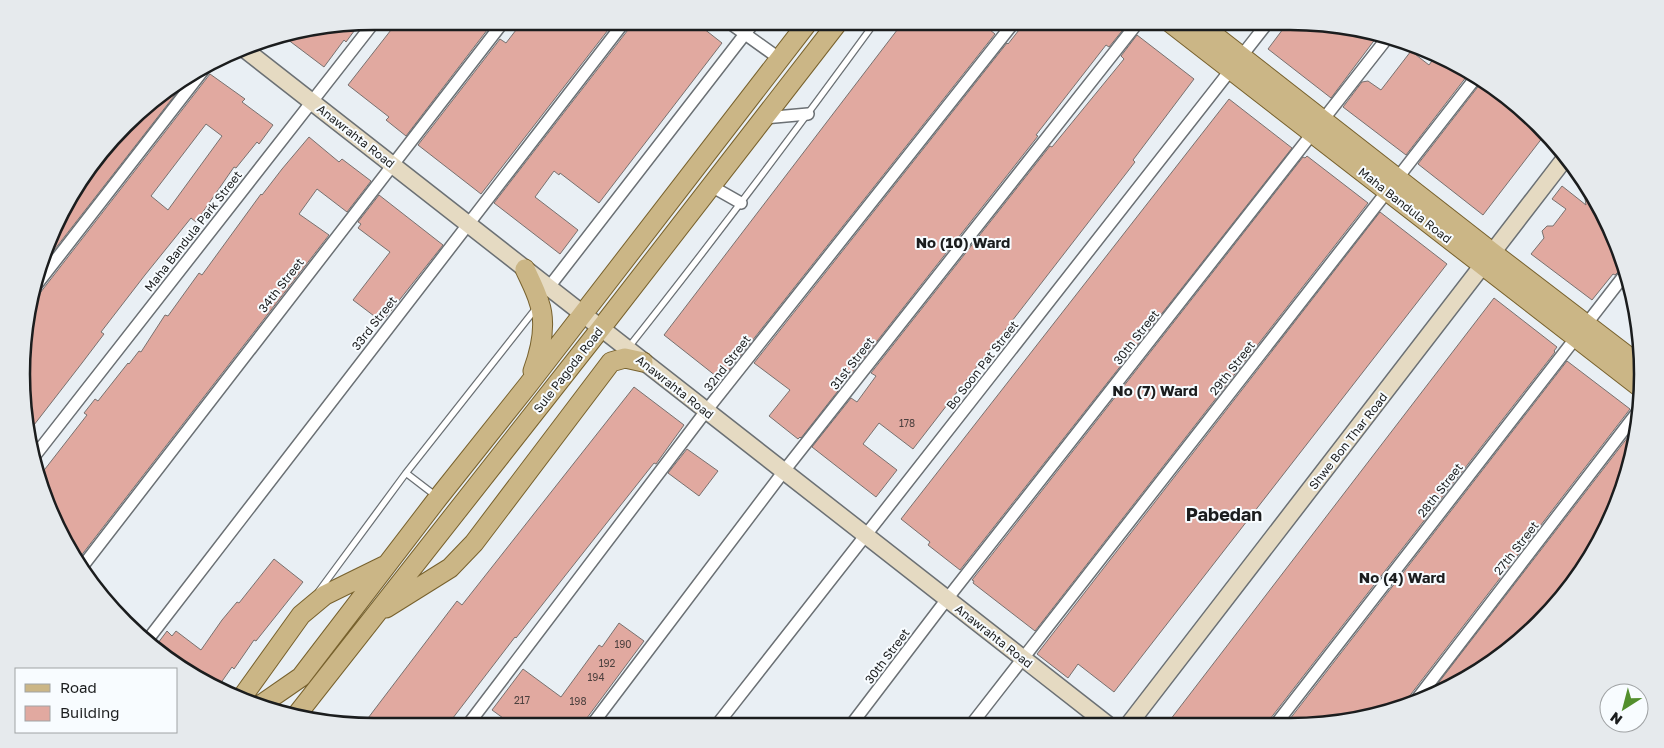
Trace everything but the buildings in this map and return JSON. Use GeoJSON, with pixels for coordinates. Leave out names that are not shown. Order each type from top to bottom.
{"type":"FeatureCollection","features":[{"type":"Feature","properties":{"kind":"main road","name":"Sule Pagoda Road"},"geometry":{"type":"LineString","coordinates":[[266,701],[301,677],[801,30]]}},
{"type":"Feature","properties":{"kind":"main road","name":"Sule Pagoda Road"},"geometry":{"type":"LineString","coordinates":[[301,710],[832,30]]}},
{"type":"Feature","properties":{"kind":"main road","name":"Maha Bandula Road"},"geometry":{"type":"LineString","coordinates":[[1183,30],[1236,63],[1581,331],[1634,381]]}},
{"type":"Feature","properties":{"kind":"main road","name":"Maha Bandula Road"},"geometry":{"type":"LineString","coordinates":[[1205,30],[1236,63]]}},
{"type":"Feature","properties":{"kind":"main road","name":"Anawrahta Road"},"geometry":{"type":"LineString","coordinates":[[250,53],[525,269]]}},
{"type":"Feature","properties":{"kind":"main road","name":"Shwe Bon Thar Road"},"geometry":{"type":"LineString","coordinates":[[1135,718],[1561,163]]}},
{"type":"Feature","properties":{"kind":"main road"},"geometry":{"type":"LineString","coordinates":[[525,269],[544,295],[541,350],[528,385]]}},
{"type":"Feature","properties":{"kind":"main road","name":"Anawrahta Road"},"geometry":{"type":"LineString","coordinates":[[544,295],[582,314],[1099,718]]}},
{"type":"Feature","properties":{"kind":"main road","name":"Maha Bandula Road"},"geometry":{"type":"LineString","coordinates":[[1581,331],[1633,362]]}},
{"type":"Feature","properties":{"kind":"main road"},"geometry":{"type":"LineString","coordinates":[[377,614],[450,568],[474,543],[611,362],[625,358],[643,362]]}},
{"type":"Feature","properties":{"kind":"main road"},"geometry":{"type":"LineString","coordinates":[[244,693],[301,615],[325,595],[387,564]]}},
{"type":"Feature","properties":{"kind":"street","name":"Maha Bandula Park Street"},"geometry":{"type":"LineString","coordinates":[[39,450],[368,30]]}},
{"type":"Feature","properties":{"kind":"street","name":"34th Street"},"geometry":{"type":"LineString","coordinates":[[86,562],[497,30]]}},
{"type":"Feature","properties":{"kind":"street","name":"33rd Street"},"geometry":{"type":"LineString","coordinates":[[151,636],[617,30]]}},
{"type":"Feature","properties":{"kind":"street"},"geometry":{"type":"LineString","coordinates":[[738,30],[780,59]]}},
{"type":"Feature","properties":{"kind":"street"},"geometry":{"type":"LineString","coordinates":[[544,295],[748,30]]}},
{"type":"Feature","properties":{"kind":"street","name":"32nd Street"},"geometry":{"type":"LineString","coordinates":[[473,718],[706,411],[1008,30]]}},
{"type":"Feature","properties":{"kind":"street","name":"31st Street"},"geometry":{"type":"LineString","coordinates":[[597,718],[784,471],[1132,30]]}},
{"type":"Feature","properties":{"kind":"street","name":"Bo Soon Pat Street"},"geometry":{"type":"LineString","coordinates":[[722,718],[1262,30]]}},
{"type":"Feature","properties":{"kind":"street","name":"30th Street"},"geometry":{"type":"LineString","coordinates":[[856,718],[1319,128],[1383,43]]}},
{"type":"Feature","properties":{"kind":"street"},"geometry":{"type":"LineString","coordinates":[[45,274],[195,80]]}},
{"type":"Feature","properties":{"kind":"street","name":"29th Street"},"geometry":{"type":"LineString","coordinates":[[976,718],[1472,82]]}},
{"type":"Feature","properties":{"kind":"street"},"geometry":{"type":"LineString","coordinates":[[764,118],[808,114]]}},
{"type":"Feature","properties":{"kind":"street"},"geometry":{"type":"LineString","coordinates":[[711,186],[741,203]]}},
{"type":"Feature","properties":{"kind":"street","name":"28th Street"},"geometry":{"type":"LineString","coordinates":[[1281,718],[1621,280]]}},
{"type":"Feature","properties":{"kind":"street","name":"27th Street"},"geometry":{"type":"LineString","coordinates":[[1423,692],[1631,421]]}},
{"type":"Feature","properties":{"kind":"lane"},"geometry":{"type":"LineString","coordinates":[[627,350],[741,203],[869,30]]}},
{"type":"Feature","properties":{"kind":"lane"},"geometry":{"type":"LineString","coordinates":[[301,615],[406,473],[544,295]]}},
{"type":"Feature","properties":{"kind":"lane"},"geometry":{"type":"LineString","coordinates":[[406,473],[438,498]]}},
{"type":"Feature","properties":{"kind":"district","name":"No (10) Ward"},"geometry":{"type":"Point","coordinates":[963,242]}},
{"type":"Feature","properties":{"kind":"district","name":"No (7) Ward"},"geometry":{"type":"Point","coordinates":[1155,390]}},
{"type":"Feature","properties":{"kind":"district","name":"Pabedan"},"geometry":{"type":"Point","coordinates":[1224,514]}},
{"type":"Feature","properties":{"kind":"district","name":"No (4) Ward"},"geometry":{"type":"Point","coordinates":[1402,577]}}]}
